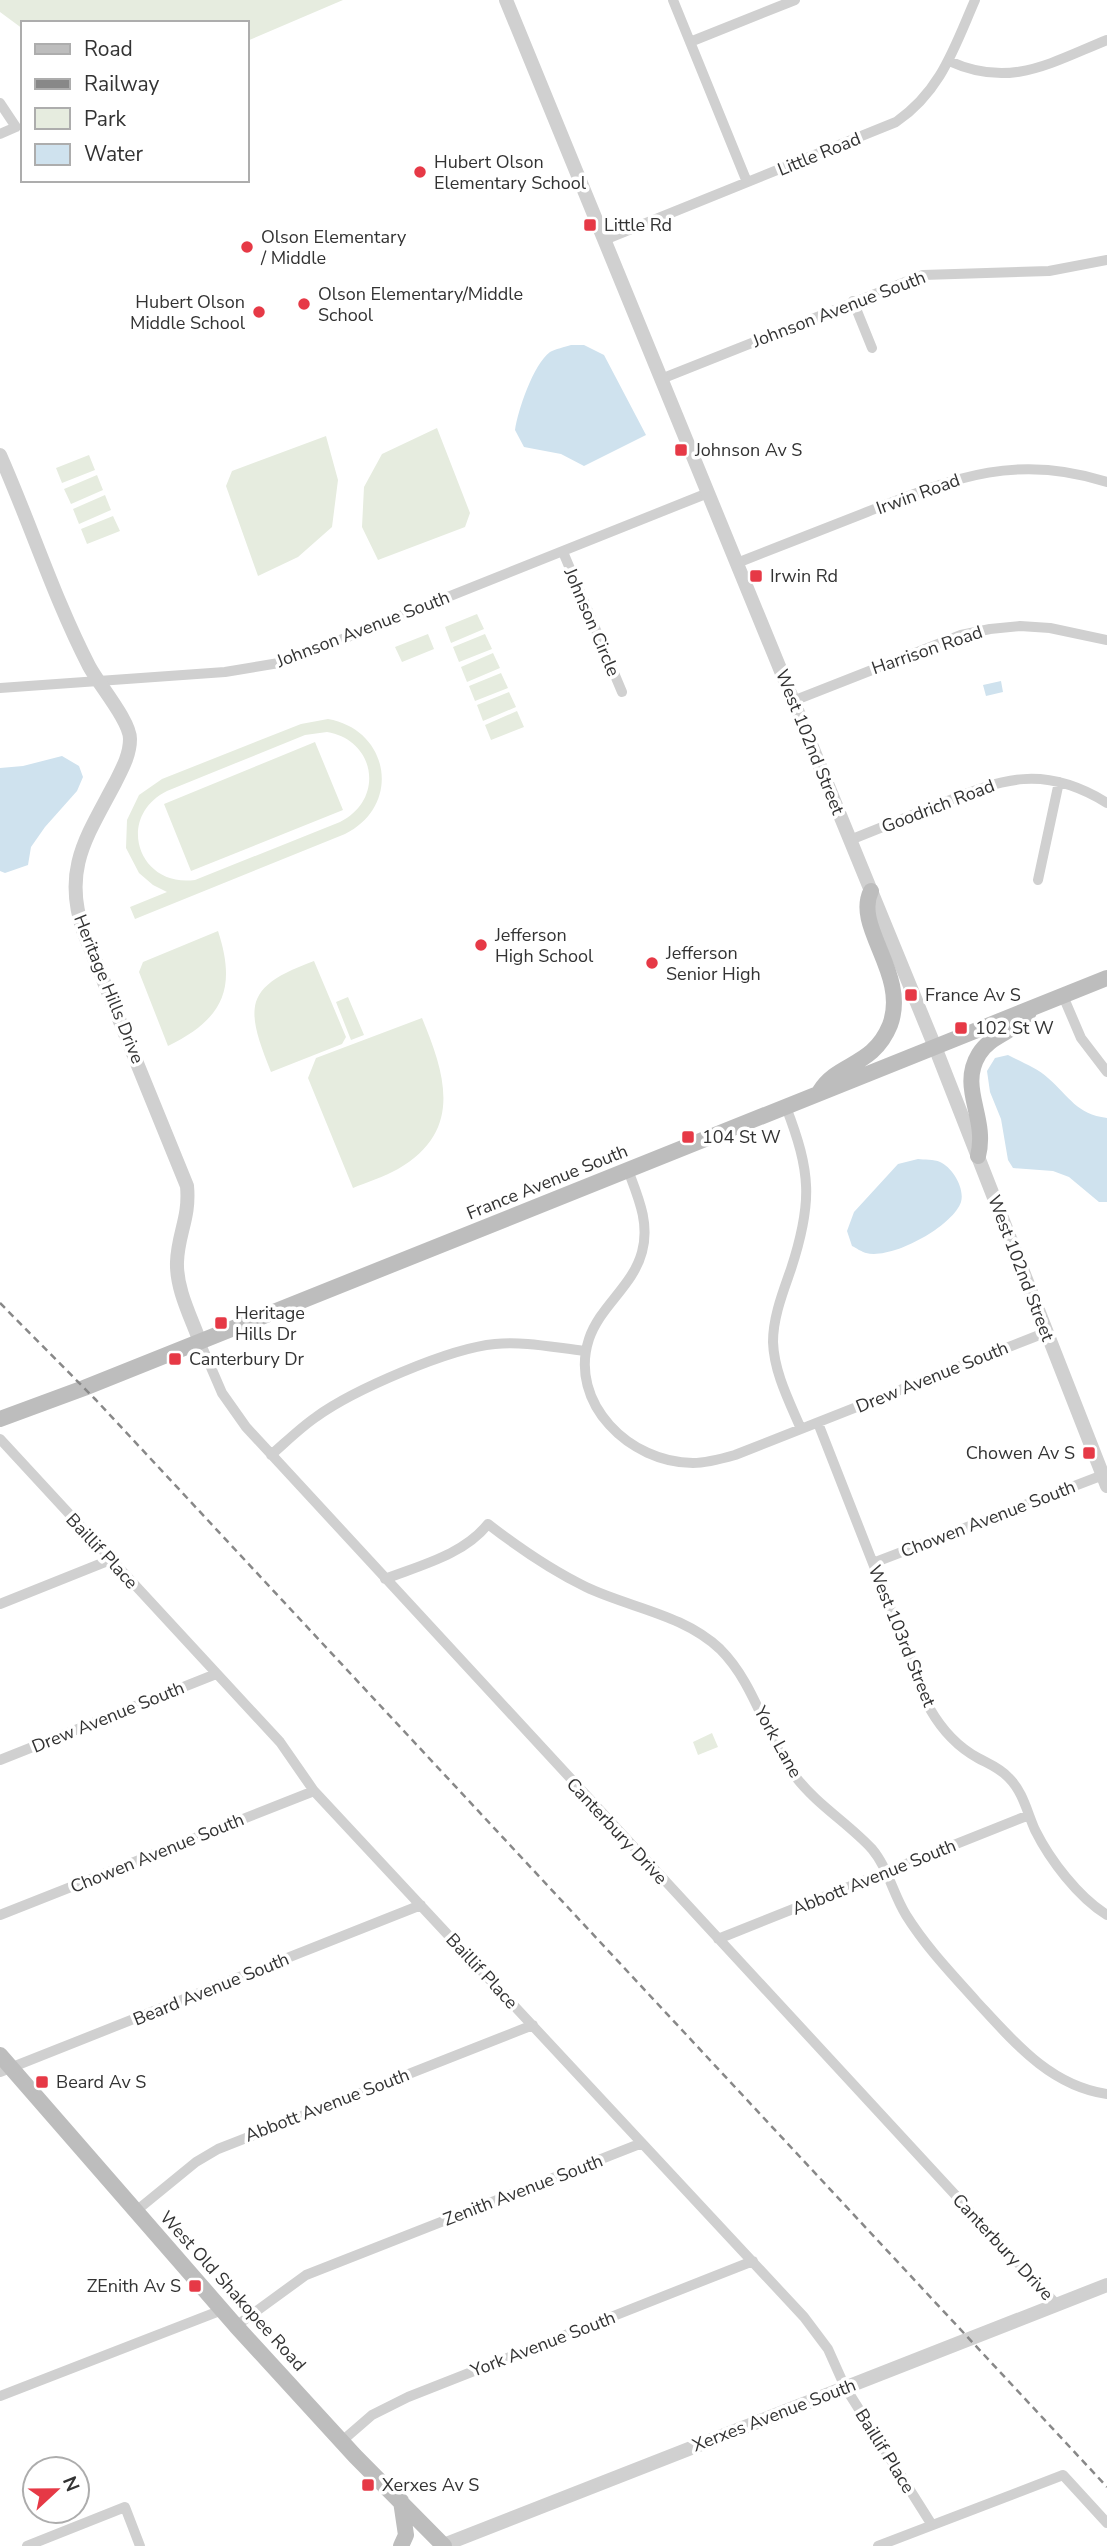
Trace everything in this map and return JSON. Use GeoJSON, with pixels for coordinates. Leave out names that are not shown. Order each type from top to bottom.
{"type":"FeatureCollection","features":[{"type":"Feature","properties":{"kind":"main road"},"geometry":{"type":"LineString","coordinates":[[819,1094],[827,1081],[868,1056],[885,1035],[895,1006],[891,974],[866,908],[871,891]]}},
{"type":"Feature","properties":{"kind":"main road","name":"France Avenue South"},"geometry":{"type":"LineString","coordinates":[[0,1419],[200,1342],[1107,978]]}},
{"type":"Feature","properties":{"kind":"main road"},"geometry":{"type":"LineString","coordinates":[[978,1156],[980,1127],[970,1080],[974,1062],[992,1039],[1024,1020],[1031,1008]]}},
{"type":"Feature","properties":{"kind":"main road","name":"West Old Shakopee Road"},"geometry":{"type":"LineString","coordinates":[[4,2065],[236,2326],[443,2546]]}},
{"type":"Feature","properties":{"kind":"main road"},"geometry":{"type":"LineString","coordinates":[[401,2501],[406,2535],[401,2546]]}},
{"type":"Feature","properties":{"kind":"street","name":"West 102nd Street"},"geometry":{"type":"LineString","coordinates":[[506,0],[935,1047],[1105,1481]]}},
{"type":"Feature","properties":{"kind":"street"},"geometry":{"type":"LineString","coordinates":[[673,0],[747,182]]}},
{"type":"Feature","properties":{"kind":"street"},"geometry":{"type":"LineString","coordinates":[[690,43],[795,0]]}},
{"type":"Feature","properties":{"kind":"street","name":"Little Road"},"geometry":{"type":"LineString","coordinates":[[604,240],[896,122],[927,96],[948,61],[975,0]]}},
{"type":"Feature","properties":{"kind":"street"},"geometry":{"type":"LineString","coordinates":[[948,61],[979,72],[1018,74],[1107,40]]}},
{"type":"Feature","properties":{"kind":"street"},"geometry":{"type":"LineString","coordinates":[[0,103],[16,127],[0,134]]}},
{"type":"Feature","properties":{"kind":"street","name":"Johnson Avenue South"},"geometry":{"type":"LineString","coordinates":[[661,379],[923,275],[1049,271],[1107,260]]}},
{"type":"Feature","properties":{"kind":"street"},"geometry":{"type":"LineString","coordinates":[[853,301],[872,348]]}},
{"type":"Feature","properties":{"kind":"street","name":"Heritage Hills Drive"},"geometry":{"type":"LineString","coordinates":[[0,455],[75,638],[98,681],[129,725],[129,753],[81,852],[74,882],[77,913],[185,1179],[187,1217],[178,1247],[177,1280],[200,1342]]}},
{"type":"Feature","properties":{"kind":"street"},"geometry":{"type":"LineString","coordinates":[[1105,481],[1107,468]]}},
{"type":"Feature","properties":{"kind":"street","name":"Irwin Road"},"geometry":{"type":"LineString","coordinates":[[737,563],[960,477],[989,471],[1027,469],[1074,474],[1105,481]]}},
{"type":"Feature","properties":{"kind":"street","name":"Johnson Avenue South"},"geometry":{"type":"LineString","coordinates":[[0,688],[225,672],[285,662],[708,493]]}},
{"type":"Feature","properties":{"kind":"street","name":"Johnson Circle"},"geometry":{"type":"LineString","coordinates":[[563,552],[622,692]]}},
{"type":"Feature","properties":{"kind":"street","name":"Harrison Road"},"geometry":{"type":"LineString","coordinates":[[793,701],[961,635],[990,629],[1020,626],[1050,628],[1107,640]]}},
{"type":"Feature","properties":{"kind":"street","name":"Goodrich Road"},"geometry":{"type":"LineString","coordinates":[[850,840],[981,787],[1005,780],[1029,778],[1059,782],[1077,787],[1107,803]]}},
{"type":"Feature","properties":{"kind":"street"},"geometry":{"type":"LineString","coordinates":[[1038,880],[1059,782]]}},
{"type":"Feature","properties":{"kind":"street"},"geometry":{"type":"LineString","coordinates":[[1063,996],[1081,1038],[1107,1072]]}},
{"type":"Feature","properties":{"kind":"street"},"geometry":{"type":"LineString","coordinates":[[628,1170],[644,1214],[643,1251],[637,1268],[590,1335],[584,1372],[588,1390],[599,1412],[614,1429],[630,1444],[649,1453],[688,1462],[714,1461],[735,1455],[800,1429],[779,1373],[773,1341],[775,1319],[799,1244],[807,1201],[804,1157],[786,1107]]}},
{"type":"Feature","properties":{"kind":"street","name":"Drew Avenue South"},"geometry":{"type":"LineString","coordinates":[[800,1429],[1046,1332]]}},
{"type":"Feature","properties":{"kind":"street","name":"Canterbury Drive"},"geometry":{"type":"LineString","coordinates":[[200,1342],[232,1411],[271,1455],[1056,2305]]}},
{"type":"Feature","properties":{"kind":"street"},"geometry":{"type":"LineString","coordinates":[[271,1455],[316,1416],[345,1399],[471,1348],[515,1343],[586,1351]]}},
{"type":"Feature","properties":{"kind":"street","name":"West 103rd Street"},"geometry":{"type":"LineString","coordinates":[[818,1423],[930,1709],[939,1725],[966,1751],[1007,1775],[1016,1786],[1042,1844],[1063,1874],[1107,1915]]}},
{"type":"Feature","properties":{"kind":"street","name":"Baillif Place"},"geometry":{"type":"LineString","coordinates":[[0,1439],[280,1742],[314,1791],[817,2332],[845,2388],[932,2525]]}},
{"type":"Feature","properties":{"kind":"street","name":"Chowen Avenue South"},"geometry":{"type":"LineString","coordinates":[[873,1563],[1105,1481]]}},
{"type":"Feature","properties":{"kind":"street","name":"York Lane"},"geometry":{"type":"LineString","coordinates":[[386,1579],[454,1552],[478,1536],[488,1524],[543,1563],[586,1587],[678,1622],[699,1633],[735,1666],[794,1776],[820,1804],[873,1851],[886,1872],[903,1911],[936,1957],[1034,2061],[1077,2086],[1107,2094]]}},
{"type":"Feature","properties":{"kind":"street"},"geometry":{"type":"LineString","coordinates":[[0,1604],[110,1560]]}},
{"type":"Feature","properties":{"kind":"street","name":"Drew Avenue South"},"geometry":{"type":"LineString","coordinates":[[0,1760],[216,1674]]}},
{"type":"Feature","properties":{"kind":"street","name":"Chowen Avenue South"},"geometry":{"type":"LineString","coordinates":[[0,1915],[314,1791]]}},
{"type":"Feature","properties":{"kind":"street","name":"Abbott Avenue South"},"geometry":{"type":"LineString","coordinates":[[718,1939],[1029,1815]]}},
{"type":"Feature","properties":{"kind":"street","name":"Beard Avenue South"},"geometry":{"type":"LineString","coordinates":[[4,2065],[421,1905]]}},
{"type":"Feature","properties":{"kind":"street","name":"Abbott Avenue South"},"geometry":{"type":"LineString","coordinates":[[136,2211],[196,2162],[218,2149],[533,2025]]}},
{"type":"Feature","properties":{"kind":"street","name":"Zenith Avenue South"},"geometry":{"type":"LineString","coordinates":[[236,2326],[306,2275],[642,2143]]}},
{"type":"Feature","properties":{"kind":"street","name":"York Avenue South"},"geometry":{"type":"LineString","coordinates":[[342,2441],[372,2415],[408,2397],[753,2261]]}},
{"type":"Feature","properties":{"kind":"street","name":"Xerxes Avenue South"},"geometry":{"type":"LineString","coordinates":[[443,2546],[1107,2285]]}},
{"type":"Feature","properties":{"kind":"street"},"geometry":{"type":"LineString","coordinates":[[0,2396],[222,2310]]}},
{"type":"Feature","properties":{"kind":"street"},"geometry":{"type":"LineString","coordinates":[[878,2546],[1063,2475],[1107,2523]]}},
{"type":"Feature","properties":{"kind":"street"},"geometry":{"type":"LineString","coordinates":[[27,2546],[125,2507],[140,2546]]}},
{"type":"Feature","properties":{"kind":"green space"},"geometry":{"type":"Polygon","coordinates":[[[0,0],[343,0],[248,41],[248,21],[21,21],[21,28],[0,12],[0,0]]]}},
{"type":"Feature","properties":{"kind":"green space"},"geometry":{"type":"Polygon","coordinates":[[[437,428],[470,513],[465,527],[378,560],[362,527],[364,487],[382,454],[437,428]]]}},
{"type":"Feature","properties":{"kind":"green space"},"geometry":{"type":"Polygon","coordinates":[[[326,436],[338,480],[332,527],[298,557],[258,576],[226,486],[232,471],[326,436]]]}},
{"type":"Feature","properties":{"kind":"green space"},"geometry":{"type":"Polygon","coordinates":[[[89,455],[95,470],[62,483],[56,468],[89,455]]]}},
{"type":"Feature","properties":{"kind":"green space"},"geometry":{"type":"Polygon","coordinates":[[[97,475],[103,490],[71,504],[64,489],[97,475]]]}},
{"type":"Feature","properties":{"kind":"green space"},"geometry":{"type":"Polygon","coordinates":[[[105,495],[111,510],[79,524],[73,509],[105,495]]]}},
{"type":"Feature","properties":{"kind":"green space"},"geometry":{"type":"Polygon","coordinates":[[[113,516],[120,531],[87,544],[81,529],[113,516]]]}},
{"type":"Feature","properties":{"kind":"green space"},"geometry":{"type":"Polygon","coordinates":[[[477,614],[484,629],[451,643],[445,627],[477,614]]]}},
{"type":"Feature","properties":{"kind":"green space"},"geometry":{"type":"Polygon","coordinates":[[[428,634],[434,649],[402,662],[395,647],[428,634]]]}},
{"type":"Feature","properties":{"kind":"green space"},"geometry":{"type":"Polygon","coordinates":[[[485,634],[492,649],[459,662],[453,647],[485,634]]]}},
{"type":"Feature","properties":{"kind":"green space"},"geometry":{"type":"Polygon","coordinates":[[[493,653],[500,668],[467,682],[461,667],[493,653]]]}},
{"type":"Feature","properties":{"kind":"green space"},"geometry":{"type":"Polygon","coordinates":[[[501,673],[508,688],[475,701],[469,686],[501,673]]]}},
{"type":"Feature","properties":{"kind":"green space"},"geometry":{"type":"Polygon","coordinates":[[[509,692],[516,707],[483,721],[477,705],[509,692]]]}},
{"type":"Feature","properties":{"kind":"green space"},"geometry":{"type":"Polygon","coordinates":[[[517,711],[524,727],[491,740],[485,725],[517,711]]]}},
{"type":"Feature","properties":{"kind":"green space"},"geometry":{"type":"Polygon","coordinates":[[[328,719],[349,726],[365,738],[376,753],[381,770],[381,788],[375,806],[363,821],[345,834],[135,919],[130,907],[167,892],[139,873],[126,848],[127,820],[139,795],[162,779],[301,724],[328,719]],[[327,732],[305,735],[167,791],[151,803],[141,817],[138,833],[140,848],[147,862],[159,873],[175,880],[195,880],[340,822],[364,800],[369,786],[365,758],[356,746],[343,737],[327,732]]]}},
{"type":"Feature","properties":{"kind":"green space"},"geometry":{"type":"Polygon","coordinates":[[[315,742],[343,810],[191,871],[164,804],[315,742]]]}},
{"type":"Feature","properties":{"kind":"green space"},"geometry":{"type":"Polygon","coordinates":[[[218,931],[226,970],[221,1000],[202,1025],[168,1046],[139,972],[143,962],[218,931]]]}},
{"type":"Feature","properties":{"kind":"green space"},"geometry":{"type":"Polygon","coordinates":[[[314,961],[346,1037],[342,1044],[271,1072],[257,1031],[254,1015],[256,1002],[262,990],[274,980],[314,961]]]}},
{"type":"Feature","properties":{"kind":"green space"},"geometry":{"type":"Polygon","coordinates":[[[348,997],[364,1035],[351,1040],[336,1002],[348,997]]]}},
{"type":"Feature","properties":{"kind":"green space"},"geometry":{"type":"Polygon","coordinates":[[[422,1018],[438,1061],[442,1081],[440,1120],[433,1138],[419,1154],[398,1169],[353,1188],[308,1078],[316,1058],[422,1018]]]}},
{"type":"Feature","properties":{"kind":"green space"},"geometry":{"type":"Polygon","coordinates":[[[712,1733],[718,1747],[698,1755],[693,1742],[712,1733]]]}},
{"type":"Feature","properties":{"kind":"water"},"geometry":{"type":"Polygon","coordinates":[[[571,345],[584,345],[604,355],[646,435],[584,466],[561,454],[524,447],[515,430],[523,400],[538,367],[550,352],[571,345]]]}},
{"type":"Feature","properties":{"kind":"water"},"geometry":{"type":"Polygon","coordinates":[[[1001,681],[1003,692],[986,696],[983,685],[1001,681]]]}},
{"type":"Feature","properties":{"kind":"water"},"geometry":{"type":"Polygon","coordinates":[[[62,756],[79,766],[83,777],[77,791],[31,847],[28,865],[5,873],[0,871],[0,768],[23,766],[62,756]]]}},
{"type":"Feature","properties":{"kind":"water"},"geometry":{"type":"Polygon","coordinates":[[[1008,1055],[1044,1074],[1081,1109],[1107,1118],[1107,1202],[1099,1202],[1069,1177],[1053,1171],[1013,1168],[1008,1160],[1001,1119],[990,1092],[987,1071],[995,1058],[1008,1055]]]}},
{"type":"Feature","properties":{"kind":"water"},"geometry":{"type":"Polygon","coordinates":[[[918,1159],[940,1162],[953,1173],[962,1196],[956,1211],[934,1231],[891,1251],[866,1253],[852,1246],[847,1231],[854,1212],[898,1164],[918,1159]]]}},
{"type":"Feature","properties":{"kind":"railway"},"geometry":{"type":"LineString","coordinates":[[0,1303],[96,1400],[1107,2487]]}},
{"type":"Feature","properties":{"kind":"place","name":"Hubert Olson Elementary School"},"geometry":{"type":"Point","coordinates":[420,172]}},
{"type":"Feature","properties":{"kind":"place","name":"Little Rd"},"geometry":{"type":"Point","coordinates":[590,225]}},
{"type":"Feature","properties":{"kind":"place","name":"Olson Elementary / Middle"},"geometry":{"type":"Point","coordinates":[247,247]}},
{"type":"Feature","properties":{"kind":"place","name":"Olson Elementary/Middle School"},"geometry":{"type":"Point","coordinates":[304,304]}},
{"type":"Feature","properties":{"kind":"place","name":"Hubert Olson Middle School"},"geometry":{"type":"Point","coordinates":[259,312]}},
{"type":"Feature","properties":{"kind":"place","name":"Johnson Av S"},"geometry":{"type":"Point","coordinates":[681,450]}},
{"type":"Feature","properties":{"kind":"place","name":"Irwin Rd"},"geometry":{"type":"Point","coordinates":[756,576]}},
{"type":"Feature","properties":{"kind":"place","name":"Jefferson High School"},"geometry":{"type":"Point","coordinates":[481,945]}},
{"type":"Feature","properties":{"kind":"place","name":"Jefferson Senior High"},"geometry":{"type":"Point","coordinates":[652,963]}},
{"type":"Feature","properties":{"kind":"place","name":"France Av S"},"geometry":{"type":"Point","coordinates":[911,995]}},
{"type":"Feature","properties":{"kind":"place","name":"102 St W"},"geometry":{"type":"Point","coordinates":[961,1028]}},
{"type":"Feature","properties":{"kind":"place","name":"104 St W"},"geometry":{"type":"Point","coordinates":[688,1137]}},
{"type":"Feature","properties":{"kind":"place","name":"Heritage Hills Dr"},"geometry":{"type":"Point","coordinates":[221,1323]}},
{"type":"Feature","properties":{"kind":"place","name":"Canterbury Dr"},"geometry":{"type":"Point","coordinates":[175,1359]}},
{"type":"Feature","properties":{"kind":"place","name":"Chowen Av S"},"geometry":{"type":"Point","coordinates":[1089,1453]}},
{"type":"Feature","properties":{"kind":"place","name":"Beard Av S"},"geometry":{"type":"Point","coordinates":[42,2082]}},
{"type":"Feature","properties":{"kind":"place","name":"ZEnith Av S"},"geometry":{"type":"Point","coordinates":[195,2286]}},
{"type":"Feature","properties":{"kind":"place","name":"Xerxes Av S"},"geometry":{"type":"Point","coordinates":[368,2485]}}]}
